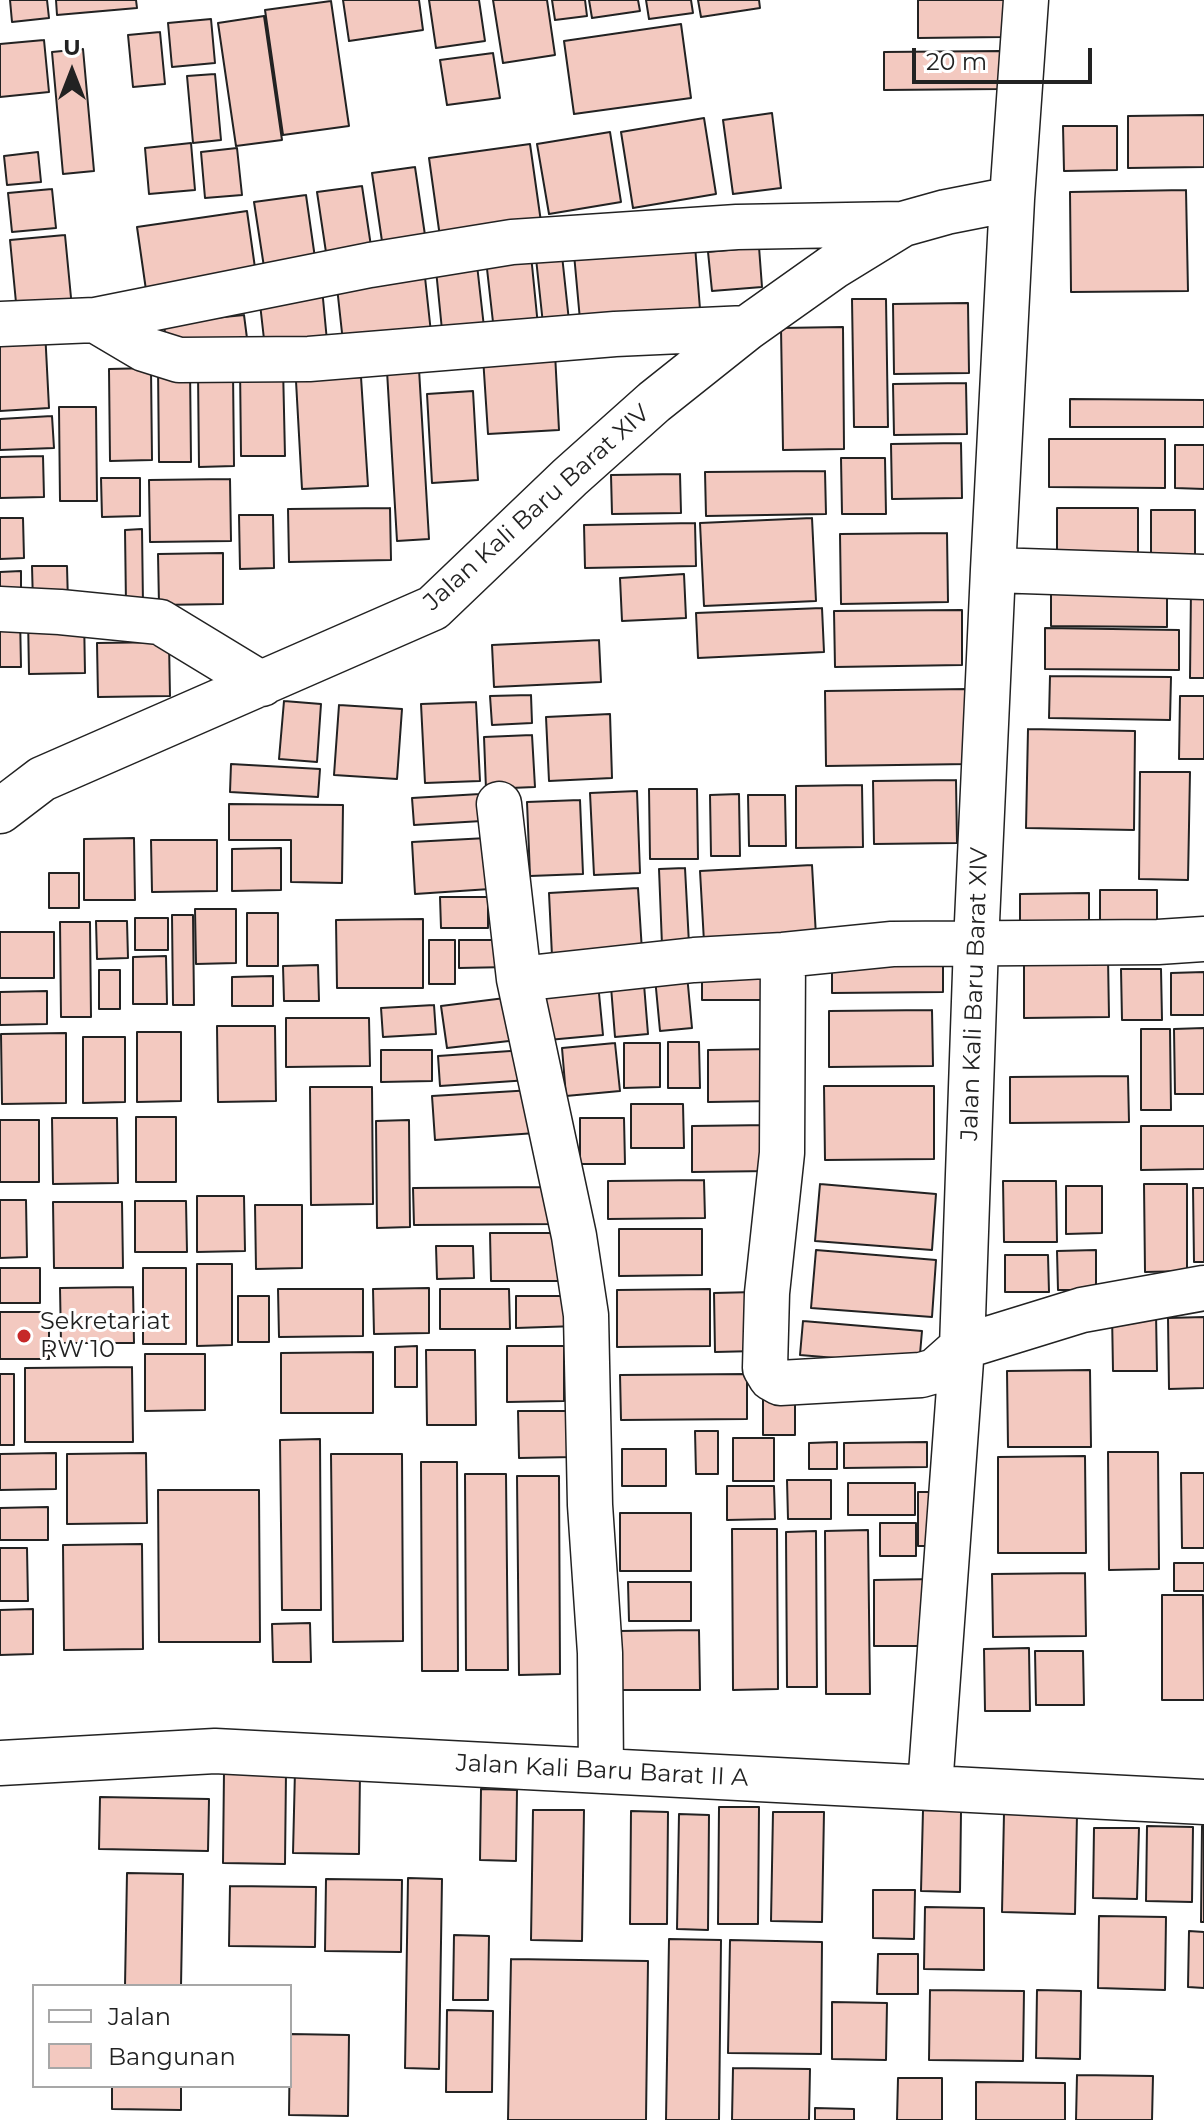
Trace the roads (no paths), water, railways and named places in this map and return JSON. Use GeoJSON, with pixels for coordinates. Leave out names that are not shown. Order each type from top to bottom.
{"type":"FeatureCollection","features":[{"type":"Feature","properties":{"kind":"street","name":"Jalan Kali Baru Barat XIV"},"geometry":{"type":"LineString","coordinates":[[930,1787],[962,1347],[993,570],[1012,199],[1026,0]]}},
{"type":"Feature","properties":{"kind":"street","name":"Jalan Kali Baru Barat XIV"},"geometry":{"type":"LineString","coordinates":[[0,811],[42,779],[433,608],[654,402],[747,328],[833,267],[903,224],[1012,199]]}},
{"type":"Feature","properties":{"kind":"street"},"geometry":{"type":"LineString","coordinates":[[0,324],[95,320],[370,265],[512,242],[737,227],[903,224]]}},
{"type":"Feature","properties":{"kind":"street"},"geometry":{"type":"LineString","coordinates":[[95,320],[144,349],[179,360],[309,359],[615,334],[747,328]]}},
{"type":"Feature","properties":{"kind":"street"},"geometry":{"type":"LineString","coordinates":[[993,570],[1204,577]]}},
{"type":"Feature","properties":{"kind":"street"},"geometry":{"type":"LineString","coordinates":[[0,609],[160,622],[262,684]]}},
{"type":"Feature","properties":{"kind":"street"},"geometry":{"type":"LineString","coordinates":[[499,804],[519,979],[574,1236],[586,1315],[590,1505],[600,1653],[601,1771]]}},
{"type":"Feature","properties":{"kind":"street"},"geometry":{"type":"LineString","coordinates":[[519,979],[694,960],[892,944],[1204,939]]}},
{"type":"Feature","properties":{"kind":"street"},"geometry":{"type":"LineString","coordinates":[[783,955],[782,1153],[767,1293],[765,1368],[771,1378],[780,1383],[921,1375],[935,1371],[962,1347],[1082,1310],[1204,1288]]}},
{"type":"Feature","properties":{"kind":"street","name":"Jalan Kali Baru Barat II A"},"geometry":{"type":"LineString","coordinates":[[0,1763],[215,1751],[1204,1802]]}},
{"type":"Feature","properties":{"kind":"place","name":"Sekretariat RW 10"},"geometry":{"type":"Point","coordinates":[24,1336]}}]}
